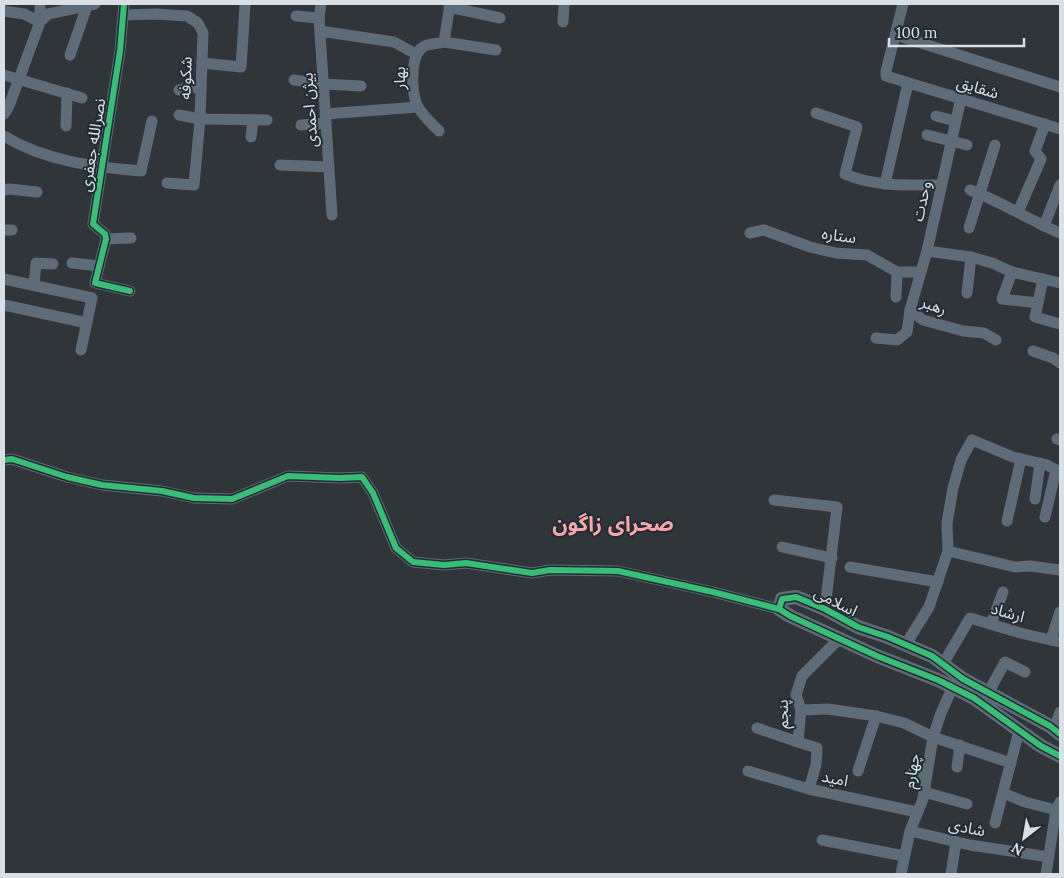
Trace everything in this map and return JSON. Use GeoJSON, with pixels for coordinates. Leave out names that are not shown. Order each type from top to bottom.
{"type":"FeatureCollection","features":[{"type":"Feature","properties":{"kind":"street"},"geometry":{"type":"LineString","coordinates":[[4,114],[9,106],[40,22],[40,4]]}},
{"type":"Feature","properties":{"kind":"street","name":"بیژن احمدی"},"geometry":{"type":"LineString","coordinates":[[322,4],[319,18],[332,215]]}},
{"type":"Feature","properties":{"kind":"street"},"geometry":{"type":"LineString","coordinates":[[562,22],[564,4]]}},
{"type":"Feature","properties":{"kind":"street"},"geometry":{"type":"LineString","coordinates":[[903,4],[896,36],[1060,87]]}},
{"type":"Feature","properties":{"kind":"street"},"geometry":{"type":"LineString","coordinates":[[40,22],[48,14],[91,5]]}},
{"type":"Feature","properties":{"kind":"street"},"geometry":{"type":"LineString","coordinates":[[70,55],[91,5]]}},
{"type":"Feature","properties":{"kind":"street"},"geometry":{"type":"LineString","coordinates":[[202,63],[241,68],[245,6]]}},
{"type":"Feature","properties":{"kind":"street"},"geometry":{"type":"LineString","coordinates":[[496,50],[444,42],[450,6],[500,18]]}},
{"type":"Feature","properties":{"kind":"street","name":"شکوفه"},"geometry":{"type":"LineString","coordinates":[[123,9],[187,16],[198,23],[203,33],[200,119],[194,185],[167,183]]}},
{"type":"Feature","properties":{"kind":"street","name":"نصرالله جعفری"},"geometry":{"type":"LineString","coordinates":[[106,239],[105,234],[93,224],[120,51],[123,9]]}},
{"type":"Feature","properties":{"kind":"street"},"geometry":{"type":"LineString","coordinates":[[4,11],[24,14],[40,22]]}},
{"type":"Feature","properties":{"kind":"street"},"geometry":{"type":"LineString","coordinates":[[296,16],[319,18]]}},
{"type":"Feature","properties":{"kind":"street"},"geometry":{"type":"LineString","coordinates":[[320,31],[394,42],[416,54]]}},
{"type":"Feature","properties":{"kind":"street","name":"شقایق"},"geometry":{"type":"LineString","coordinates":[[896,36],[886,76],[1060,129]]}},
{"type":"Feature","properties":{"kind":"street","name":"بهار"},"geometry":{"type":"LineString","coordinates":[[438,131],[418,107],[415,98],[413,74],[416,54],[424,46],[444,42]]}},
{"type":"Feature","properties":{"kind":"street"},"geometry":{"type":"LineString","coordinates":[[4,75],[82,98]]}},
{"type":"Feature","properties":{"kind":"street"},"geometry":{"type":"LineString","coordinates":[[294,80],[361,86]]}},
{"type":"Feature","properties":{"kind":"street"},"geometry":{"type":"LineString","coordinates":[[885,184],[908,83]]}},
{"type":"Feature","properties":{"kind":"street"},"geometry":{"type":"LineString","coordinates":[[179,90],[201,86]]}},
{"type":"Feature","properties":{"kind":"street"},"geometry":{"type":"LineString","coordinates":[[66,126],[67,93]]}},
{"type":"Feature","properties":{"kind":"street","name":"وحدت"},"geometry":{"type":"LineString","coordinates":[[910,310],[927,251],[961,98]]}},
{"type":"Feature","properties":{"kind":"street"},"geometry":{"type":"LineString","coordinates":[[301,125],[326,119],[418,107]]}},
{"type":"Feature","properties":{"kind":"street"},"geometry":{"type":"LineString","coordinates":[[816,113],[857,127],[845,174],[861,181],[885,184],[941,185]]}},
{"type":"Feature","properties":{"kind":"street"},"geometry":{"type":"LineString","coordinates":[[179,115],[200,119],[268,120]]}},
{"type":"Feature","properties":{"kind":"street"},"geometry":{"type":"LineString","coordinates":[[936,116],[955,121]]}},
{"type":"Feature","properties":{"kind":"street"},"geometry":{"type":"LineString","coordinates":[[4,136],[44,155],[102,167],[142,171],[152,120]]}},
{"type":"Feature","properties":{"kind":"street"},"geometry":{"type":"LineString","coordinates":[[251,137],[253,120]]}},
{"type":"Feature","properties":{"kind":"street"},"geometry":{"type":"LineString","coordinates":[[1018,212],[1040,159],[1035,152],[1045,124]]}},
{"type":"Feature","properties":{"kind":"street"},"geometry":{"type":"LineString","coordinates":[[927,135],[967,145]]}},
{"type":"Feature","properties":{"kind":"street"},"geometry":{"type":"LineString","coordinates":[[969,228],[975,192],[995,145]]}},
{"type":"Feature","properties":{"kind":"street"},"geometry":{"type":"LineString","coordinates":[[280,165],[329,167]]}},
{"type":"Feature","properties":{"kind":"street"},"geometry":{"type":"LineString","coordinates":[[1044,226],[1060,184]]}},
{"type":"Feature","properties":{"kind":"street"},"geometry":{"type":"LineString","coordinates":[[4,190],[37,192]]}},
{"type":"Feature","properties":{"kind":"street"},"geometry":{"type":"LineString","coordinates":[[975,192],[1060,233]]}},
{"type":"Feature","properties":{"kind":"street","name":"ستاره"},"geometry":{"type":"LineString","coordinates":[[750,233],[764,230],[810,247],[836,253],[867,255],[897,272],[921,272]]}},
{"type":"Feature","properties":{"kind":"street"},"geometry":{"type":"LineString","coordinates":[[130,290],[95,283],[106,239],[131,238]]}},
{"type":"Feature","properties":{"kind":"street"},"geometry":{"type":"LineString","coordinates":[[927,251],[971,257],[992,263],[1012,272],[1060,283]]}},
{"type":"Feature","properties":{"kind":"street"},"geometry":{"type":"LineString","coordinates":[[967,293],[971,257]]}},
{"type":"Feature","properties":{"kind":"street"},"geometry":{"type":"LineString","coordinates":[[34,285],[36,263],[53,264]]}},
{"type":"Feature","properties":{"kind":"street"},"geometry":{"type":"LineString","coordinates":[[72,263],[99,266]]}},
{"type":"Feature","properties":{"kind":"street"},"geometry":{"type":"LineString","coordinates":[[896,297],[897,272]]}},
{"type":"Feature","properties":{"kind":"street"},"geometry":{"type":"LineString","coordinates":[[1012,272],[1002,299],[1038,304]]}},
{"type":"Feature","properties":{"kind":"street"},"geometry":{"type":"LineString","coordinates":[[4,279],[92,298],[81,350]]}},
{"type":"Feature","properties":{"kind":"street"},"geometry":{"type":"LineString","coordinates":[[1043,279],[1035,317],[1060,324]]}},
{"type":"Feature","properties":{"kind":"street"},"geometry":{"type":"LineString","coordinates":[[4,305],[87,323]]}},
{"type":"Feature","properties":{"kind":"street","name":"رهبر"},"geometry":{"type":"LineString","coordinates":[[876,338],[896,340],[907,332],[910,310],[923,320],[963,331],[984,333],[996,340]]}},
{"type":"Feature","properties":{"kind":"street"},"geometry":{"type":"LineString","coordinates":[[1032,351],[1053,358],[1060,363]]}},
{"type":"Feature","properties":{"kind":"street"},"geometry":{"type":"LineString","coordinates":[[906,644],[929,607],[938,582],[948,551],[947,523],[953,488],[962,460],[972,440],[1021,459],[1047,465],[1058,471],[1045,517]]}},
{"type":"Feature","properties":{"kind":"street"},"geometry":{"type":"LineString","coordinates":[[4,460],[12,459],[102,486],[162,491],[194,498],[232,499],[288,476],[362,477],[373,492],[396,548],[413,562],[444,565],[466,564],[532,573],[550,570],[618,571],[779,609]]}},
{"type":"Feature","properties":{"kind":"street"},"geometry":{"type":"LineString","coordinates":[[1007,520],[1021,459]]}},
{"type":"Feature","properties":{"kind":"street"},"geometry":{"type":"LineString","coordinates":[[1035,499],[1040,463]]}},
{"type":"Feature","properties":{"kind":"street"},"geometry":{"type":"LineString","coordinates":[[774,500],[837,507],[825,609]]}},
{"type":"Feature","properties":{"kind":"street"},"geometry":{"type":"LineString","coordinates":[[782,547],[832,558]]}},
{"type":"Feature","properties":{"kind":"street"},"geometry":{"type":"LineString","coordinates":[[948,551],[1015,567],[1030,566],[1060,570]]}},
{"type":"Feature","properties":{"kind":"street"},"geometry":{"type":"LineString","coordinates":[[850,567],[938,582]]}},
{"type":"Feature","properties":{"kind":"street"},"geometry":{"type":"LineString","coordinates":[[992,624],[1003,592]]}},
{"type":"Feature","properties":{"kind":"street","name":"اسلامی"},"geometry":{"type":"LineString","coordinates":[[1057,731],[988,692],[955,681],[839,639],[779,609],[782,599],[796,597],[825,609],[858,628],[888,636],[932,656],[943,664],[955,681],[974,698],[1019,731],[1060,756]]}},
{"type":"Feature","properties":{"kind":"street"},"geometry":{"type":"LineString","coordinates":[[1056,641],[1060,612]]}},
{"type":"Feature","properties":{"kind":"street","name":"ارشاد"},"geometry":{"type":"LineString","coordinates":[[943,664],[970,618],[1056,641]]}},
{"type":"Feature","properties":{"kind":"street","name":"پنجم"},"geometry":{"type":"LineString","coordinates":[[809,789],[816,765],[817,748],[798,742],[800,710],[796,695],[802,676],[839,639]]}},
{"type":"Feature","properties":{"kind":"street"},"geometry":{"type":"LineString","coordinates":[[988,692],[1005,662],[1024,672]]}},
{"type":"Feature","properties":{"kind":"street","name":"چهارم"},"geometry":{"type":"LineString","coordinates":[[901,874],[910,831],[924,792],[933,737],[955,681]]}},
{"type":"Feature","properties":{"kind":"street"},"geometry":{"type":"LineString","coordinates":[[800,710],[828,709],[876,716],[904,723],[933,737],[1011,764]]}},
{"type":"Feature","properties":{"kind":"street"},"geometry":{"type":"LineString","coordinates":[[1057,731],[1060,712]]}},
{"type":"Feature","properties":{"kind":"street"},"geometry":{"type":"LineString","coordinates":[[858,771],[876,716]]}},
{"type":"Feature","properties":{"kind":"street"},"geometry":{"type":"LineString","coordinates":[[757,728],[798,742]]}},
{"type":"Feature","properties":{"kind":"street"},"geometry":{"type":"LineString","coordinates":[[995,822],[1019,731]]}},
{"type":"Feature","properties":{"kind":"street"},"geometry":{"type":"LineString","coordinates":[[957,767],[960,745]]}},
{"type":"Feature","properties":{"kind":"street","name":"امید"},"geometry":{"type":"LineString","coordinates":[[748,771],[809,789],[917,812]]}},
{"type":"Feature","properties":{"kind":"street"},"geometry":{"type":"LineString","coordinates":[[914,771],[926,776]]}},
{"type":"Feature","properties":{"kind":"street"},"geometry":{"type":"LineString","coordinates":[[924,792],[967,804]]}},
{"type":"Feature","properties":{"kind":"street"},"geometry":{"type":"LineString","coordinates":[[1003,793],[1025,802],[1058,806],[1057,827],[1046,874]]}},
{"type":"Feature","properties":{"kind":"street","name":"شادی"},"geometry":{"type":"LineString","coordinates":[[910,831],[956,842],[1049,857]]}},
{"type":"Feature","properties":{"kind":"street"},"geometry":{"type":"LineString","coordinates":[[822,840],[904,856]]}},
{"type":"Feature","properties":{"kind":"street"},"geometry":{"type":"LineString","coordinates":[[951,874],[956,842]]}},
{"type":"Feature","properties":{"kind":"cycle path"},"geometry":{"type":"LineString","coordinates":[[124,4],[120,51],[93,224],[105,234],[106,239],[95,283],[130,291]]}},
{"type":"Feature","properties":{"kind":"cycle path"},"geometry":{"type":"LineString","coordinates":[[4,460],[12,459],[67,477],[102,485],[162,491],[194,498],[232,499],[288,476],[362,477],[373,493],[396,548],[413,562],[444,565],[466,563],[532,573],[550,570],[618,571],[779,609]]}},
{"type":"Feature","properties":{"kind":"cycle path"},"geometry":{"type":"LineString","coordinates":[[1060,734],[1050,726],[963,679],[932,656],[888,637],[858,627],[825,609],[796,597],[782,599],[779,609],[790,616],[877,656],[938,680],[974,698],[1041,746],[1060,756]]}},
{"type":"Feature","properties":{"kind":"district","name":"صحرای زاگون"},"geometry":{"type":"Point","coordinates":[613,524]}}]}
